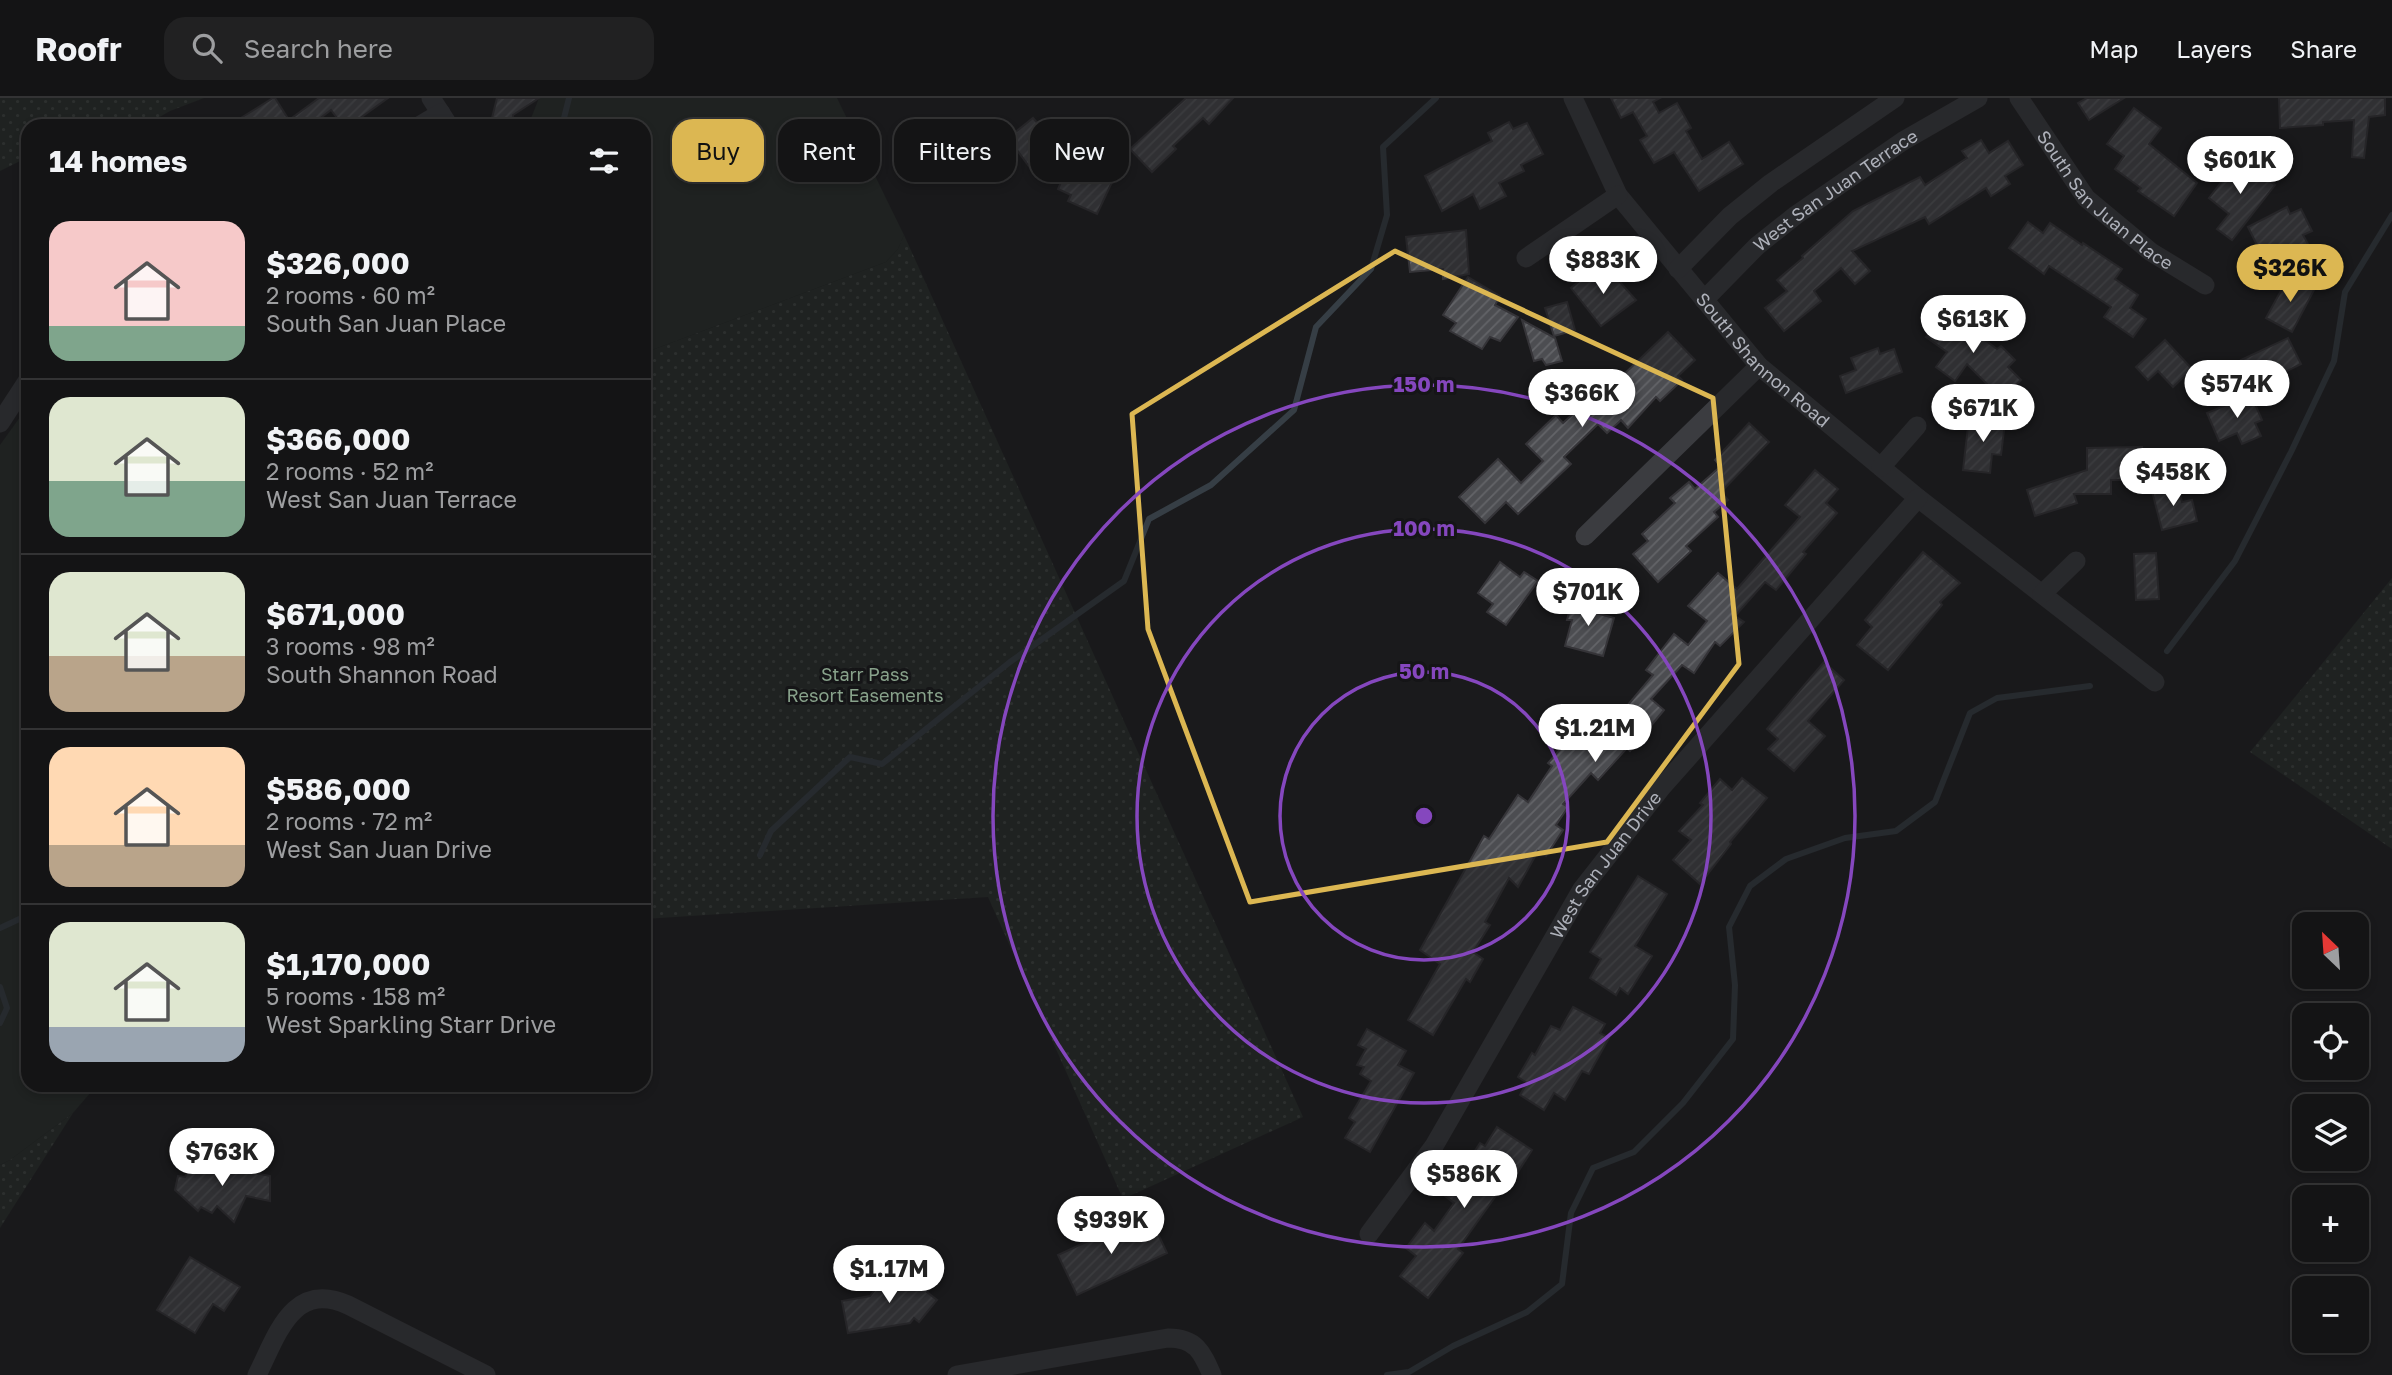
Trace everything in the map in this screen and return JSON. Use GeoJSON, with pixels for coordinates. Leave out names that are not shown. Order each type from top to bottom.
{"type":"FeatureCollection","features":[{"type":"Feature","properties":{"kind":"street","name":"South Shannon Road"},"geometry":{"type":"LineString","coordinates":[[1573,98],[1618,195],[1759,366],[1918,498],[2155,682]]}},
{"type":"Feature","properties":{"kind":"street"},"geometry":{"type":"LineString","coordinates":[[1678,269],[1730,216],[1761,191],[1894,98]]}},
{"type":"Feature","properties":{"kind":"street","name":"West San Juan Terrace"},"geometry":{"type":"LineString","coordinates":[[1704,300],[1757,246],[1796,215],[1903,141],[1978,98]]}},
{"type":"Feature","properties":{"kind":"street","name":"South San Juan Place"},"geometry":{"type":"LineString","coordinates":[[2019,98],[2086,198],[2151,252],[2205,285]]}},
{"type":"Feature","properties":{"kind":"street"},"geometry":{"type":"LineString","coordinates":[[1526,258],[1618,195]]}},
{"type":"Feature","properties":{"kind":"street"},"geometry":{"type":"LineString","coordinates":[[1586,536],[1759,366]]}},
{"type":"Feature","properties":{"kind":"street"},"geometry":{"type":"LineString","coordinates":[[0,423],[21,391]]}},
{"type":"Feature","properties":{"kind":"street"},"geometry":{"type":"LineString","coordinates":[[1881,467],[1917,426]]}},
{"type":"Feature","properties":{"kind":"street","name":"West San Juan Drive"},"geometry":{"type":"LineString","coordinates":[[1369,1234],[1434,1146],[1582,889],[1662,787],[1918,498]]}},
{"type":"Feature","properties":{"kind":"street"},"geometry":{"type":"LineString","coordinates":[[2042,594],[2076,561]]}},
{"type":"Feature","properties":{"kind":"street"},"geometry":{"type":"LineString","coordinates":[[257,1375],[288,1316],[307,1301],[330,1299],[486,1375]]}},
{"type":"Feature","properties":{"kind":"street"},"geometry":{"type":"LineString","coordinates":[[957,1375],[1168,1338],[1181,1338],[1193,1344],[1202,1354],[1212,1375]]}},
{"type":"Feature","properties":{"kind":"highlighted area"},"geometry":{"type":"Polygon","coordinates":[[[1395,251],[1713,398],[1739,664],[1607,842],[1250,902],[1148,629],[1132,414],[1395,251]]]}},
{"type":"Feature","properties":{"kind":"green space"},"geometry":{"type":"Polygon","coordinates":[[[0,98],[204,98],[156,119],[21,119],[21,160],[0,171],[0,98]]]}},
{"type":"Feature","properties":{"kind":"green space"},"geometry":{"type":"Polygon","coordinates":[[[539,98],[837,98],[847,119],[778,119],[778,182],[878,182],[904,235],[898,249],[886,262],[651,350],[651,119],[531,119],[539,98]]]}},
{"type":"Feature","properties":{"kind":"green space","name":"Starr Pass Resort Easements"},"geometry":{"type":"Polygon","coordinates":[[[904,235],[1303,1117],[1123,1199],[988,897],[651,919],[651,350],[886,262],[898,249],[904,235]]]}},
{"type":"Feature","properties":{"kind":"green space"},"geometry":{"type":"Polygon","coordinates":[[[21,416],[21,1092],[91,1092],[73,1113],[0,1165],[0,445],[21,416]]]}},
{"type":"Feature","properties":{"kind":"green space"},"geometry":{"type":"Polygon","coordinates":[[[2392,578],[2392,849],[2250,752],[2392,578]]]}},
{"type":"Feature","properties":{"kind":"green space"},"geometry":{"type":"Polygon","coordinates":[[[73,1113],[0,1228],[0,1165],[73,1113]]]}},
{"type":"Feature","properties":{"kind":"building"},"geometry":{"type":"Polygon","coordinates":[[[275,98],[288,119],[239,119],[275,98]]]}},
{"type":"Feature","properties":{"kind":"building"},"geometry":{"type":"Polygon","coordinates":[[[319,98],[388,98],[359,119],[338,119],[331,110],[319,119],[290,119],[319,98]]]}},
{"type":"Feature","properties":{"kind":"building"},"geometry":{"type":"Polygon","coordinates":[[[497,98],[539,98],[513,115],[513,119],[492,119],[497,98]]]}},
{"type":"Feature","properties":{"kind":"building"},"geometry":{"type":"Polygon","coordinates":[[[1186,98],[1233,98],[1209,124],[1203,118],[1173,146],[1176,149],[1152,172],[1130,149],[1186,98]]]}},
{"type":"Feature","properties":{"kind":"building"},"geometry":{"type":"Polygon","coordinates":[[[1611,98],[1660,98],[1653,102],[1659,113],[1677,103],[1691,128],[1686,131],[1702,159],[1729,142],[1743,164],[1699,191],[1674,152],[1654,163],[1640,140],[1647,136],[1633,112],[1621,118],[1611,98]]]}},
{"type":"Feature","properties":{"kind":"building"},"geometry":{"type":"Polygon","coordinates":[[[2087,98],[2124,98],[2089,120],[2078,103],[2087,98]]]}},
{"type":"Feature","properties":{"kind":"building"},"geometry":{"type":"Polygon","coordinates":[[[2279,98],[2385,98],[2385,115],[2369,117],[2364,158],[2352,157],[2354,120],[2280,128],[2279,98]]]}},
{"type":"Feature","properties":{"kind":"building"},"geometry":{"type":"Polygon","coordinates":[[[2134,108],[2161,128],[2149,144],[2197,183],[2174,216],[2138,191],[2141,188],[2115,169],[2124,156],[2107,144],[2134,108]]]}},
{"type":"Feature","properties":{"kind":"building"},"geometry":{"type":"Polygon","coordinates":[[[1030,120],[1030,168],[1016,149],[1016,132],[1030,120]]]}},
{"type":"Feature","properties":{"kind":"building"},"geometry":{"type":"Polygon","coordinates":[[[1509,122],[1513,129],[1527,123],[1543,154],[1521,165],[1524,171],[1499,183],[1506,196],[1480,209],[1473,194],[1442,211],[1425,176],[1492,141],[1488,133],[1509,122]]]}},
{"type":"Feature","properties":{"kind":"building"},"geometry":{"type":"Polygon","coordinates":[[[1981,140],[1989,153],[2008,141],[2023,165],[2005,176],[2010,184],[1991,196],[1986,188],[1929,224],[1925,217],[1852,251],[1870,271],[1855,284],[1841,268],[1814,291],[1821,301],[1784,331],[1765,308],[1787,291],[1777,280],[1853,211],[1920,177],[1925,185],[1967,158],[1962,151],[1981,140]]]}},
{"type":"Feature","properties":{"kind":"building"},"geometry":{"type":"Polygon","coordinates":[[[2240,158],[2275,185],[2232,240],[2217,229],[2229,214],[2209,198],[2240,158]]]}},
{"type":"Feature","properties":{"kind":"building"},"geometry":{"type":"Polygon","coordinates":[[[1061,182],[1112,182],[1097,214],[1068,201],[1071,195],[1058,189],[1061,182]]]}},
{"type":"Feature","properties":{"kind":"building"},"geometry":{"type":"Polygon","coordinates":[[[2287,207],[2290,214],[2301,209],[2312,231],[2303,235],[2308,244],[2267,265],[2248,227],[2287,207]]]}},
{"type":"Feature","properties":{"kind":"building"},"geometry":{"type":"Polygon","coordinates":[[[2028,222],[2043,233],[2050,223],[2122,269],[2115,279],[2138,295],[2130,308],[2146,319],[2133,337],[2104,317],[2111,307],[2049,266],[2044,274],[2009,248],[2028,222]]]}},
{"type":"Feature","properties":{"kind":"building"},"geometry":{"type":"Polygon","coordinates":[[[1466,230],[1469,274],[1443,279],[1443,269],[1410,272],[1406,237],[1466,230]]]}},
{"type":"Feature","properties":{"kind":"building"},"geometry":{"type":"Polygon","coordinates":[[[1609,270],[1636,300],[1601,326],[1571,288],[1591,271],[1597,280],[1609,270]]]}},
{"type":"Feature","properties":{"kind":"building"},"geometry":{"type":"Polygon","coordinates":[[[2289,276],[2314,290],[2292,332],[2266,318],[2289,276]]]}},
{"type":"Feature","properties":{"kind":"building"},"geometry":{"type":"Polygon","coordinates":[[[1468,277],[1500,296],[1495,305],[1518,317],[1500,341],[1490,337],[1482,349],[1450,331],[1456,323],[1443,315],[1468,277]]]}},
{"type":"Feature","properties":{"kind":"building"},"geometry":{"type":"Polygon","coordinates":[[[1567,302],[1575,330],[1554,336],[1545,308],[1567,302]]]}},
{"type":"Feature","properties":{"kind":"building"},"geometry":{"type":"Polygon","coordinates":[[[1946,311],[1997,349],[2001,346],[2015,360],[2008,367],[2021,380],[2002,399],[1967,364],[1955,381],[1936,367],[1947,352],[1926,337],[1946,311]]]}},
{"type":"Feature","properties":{"kind":"building"},"geometry":{"type":"Polygon","coordinates":[[[1522,320],[1555,338],[1562,361],[1546,365],[1542,359],[1534,361],[1522,320]]]}},
{"type":"Feature","properties":{"kind":"building"},"geometry":{"type":"Polygon","coordinates":[[[1668,332],[1695,360],[1678,376],[1682,380],[1660,401],[1656,397],[1628,428],[1621,420],[1607,433],[1598,424],[1564,457],[1571,464],[1518,514],[1506,502],[1485,523],[1459,497],[1498,459],[1521,483],[1543,461],[1526,444],[1556,415],[1563,423],[1612,378],[1616,382],[1668,332]]]}},
{"type":"Feature","properties":{"kind":"building"},"geometry":{"type":"Polygon","coordinates":[[[2288,338],[2301,364],[2255,387],[2241,360],[2288,338]]]}},
{"type":"Feature","properties":{"kind":"building"},"geometry":{"type":"Polygon","coordinates":[[[2165,340],[2192,369],[2173,387],[2158,371],[2148,380],[2136,367],[2165,340]]]}},
{"type":"Feature","properties":{"kind":"building"},"geometry":{"type":"Polygon","coordinates":[[[1878,348],[1880,354],[1894,349],[1902,372],[1846,393],[1840,376],[1856,370],[1851,358],[1878,348]]]}},
{"type":"Feature","properties":{"kind":"building"},"geometry":{"type":"Polygon","coordinates":[[[2251,395],[2262,420],[2255,423],[2261,436],[2242,444],[2237,433],[2219,441],[2207,413],[2251,395]]]}},
{"type":"Feature","properties":{"kind":"building"},"geometry":{"type":"Polygon","coordinates":[[[1969,418],[2005,422],[2001,455],[1992,454],[1990,473],[1963,470],[1969,418]]]}},
{"type":"Feature","properties":{"kind":"building"},"geometry":{"type":"Polygon","coordinates":[[[1749,423],[1769,442],[1721,492],[1728,500],[1714,512],[1718,517],[1686,546],[1691,551],[1658,582],[1633,554],[1648,541],[1642,534],[1675,503],[1670,498],[1689,482],[1695,489],[1721,466],[1715,460],[1749,423]]]}},
{"type":"Feature","properties":{"kind":"building"},"geometry":{"type":"Polygon","coordinates":[[[2142,447],[2142,480],[2111,480],[2111,494],[2074,494],[2077,503],[2035,516],[2027,490],[2087,470],[2087,448],[2142,447]]]}},
{"type":"Feature","properties":{"kind":"building"},"geometry":{"type":"Polygon","coordinates":[[[1815,470],[1838,489],[1826,503],[1837,513],[1803,552],[1806,554],[1776,590],[1765,582],[1735,616],[1744,622],[1720,646],[1715,642],[1694,673],[1682,665],[1651,699],[1664,710],[1630,751],[1627,748],[1598,780],[1591,773],[1563,804],[1568,807],[1556,825],[1563,830],[1546,856],[1538,851],[1518,887],[1509,878],[1485,922],[1490,925],[1473,952],[1483,959],[1470,982],[1466,979],[1433,1035],[1408,1020],[1440,964],[1420,950],[1484,836],[1489,839],[1518,795],[1528,802],[1552,766],[1548,763],[1579,728],[1596,743],[1653,675],[1646,670],[1674,634],[1688,645],[1707,621],[1688,606],[1718,573],[1737,589],[1800,517],[1785,505],[1815,470]]]}},
{"type":"Feature","properties":{"kind":"building"},"geometry":{"type":"Polygon","coordinates":[[[2177,484],[2182,502],[2192,500],[2197,521],[2162,530],[2152,491],[2177,484]]]}},
{"type":"Feature","properties":{"kind":"building"},"geometry":{"type":"Polygon","coordinates":[[[1923,552],[1960,583],[1940,602],[1942,605],[1888,670],[1857,645],[1872,627],[1865,620],[1923,552]]]}},
{"type":"Feature","properties":{"kind":"building"},"geometry":{"type":"Polygon","coordinates":[[[2156,553],[2159,599],[2136,600],[2134,554],[2156,553]]]}},
{"type":"Feature","properties":{"kind":"building"},"geometry":{"type":"Polygon","coordinates":[[[1500,562],[1520,577],[1524,572],[1538,581],[1506,625],[1487,612],[1493,604],[1478,593],[1500,562]]]}},
{"type":"Feature","properties":{"kind":"building"},"geometry":{"type":"Polygon","coordinates":[[[1573,597],[1598,604],[1596,613],[1614,618],[1603,656],[1565,646],[1572,620],[1567,620],[1573,597]]]}},
{"type":"Feature","properties":{"kind":"building"},"geometry":{"type":"Polygon","coordinates":[[[1824,662],[1844,680],[1808,721],[1825,736],[1794,771],[1768,749],[1778,739],[1767,729],[1824,662]]]}},
{"type":"Feature","properties":{"kind":"building"},"geometry":{"type":"Polygon","coordinates":[[[1742,778],[1767,798],[1730,842],[1700,884],[1673,860],[1691,840],[1679,831],[1703,805],[1700,803],[1720,779],[1732,790],[1742,778]]]}},
{"type":"Feature","properties":{"kind":"building"},"geometry":{"type":"Polygon","coordinates":[[[1638,876],[1667,894],[1635,946],[1652,956],[1628,994],[1620,988],[1616,995],[1590,978],[1601,959],[1590,952],[1638,876]]]}},
{"type":"Feature","properties":{"kind":"building"},"geometry":{"type":"Polygon","coordinates":[[[1573,1007],[1605,1024],[1600,1033],[1609,1038],[1589,1074],[1582,1071],[1565,1100],[1554,1093],[1544,1110],[1520,1095],[1527,1083],[1518,1077],[1532,1053],[1535,1055],[1551,1026],[1560,1030],[1573,1007]]]}},
{"type":"Feature","properties":{"kind":"building"},"geometry":{"type":"Polygon","coordinates":[[[1367,1029],[1406,1051],[1398,1065],[1414,1073],[1370,1152],[1345,1138],[1355,1122],[1349,1118],[1371,1081],[1360,1074],[1364,1067],[1357,1065],[1366,1049],[1358,1045],[1367,1029]]]}},
{"type":"Feature","properties":{"kind":"building"},"geometry":{"type":"Polygon","coordinates":[[[1497,1127],[1532,1150],[1509,1186],[1505,1183],[1458,1249],[1463,1253],[1428,1298],[1400,1276],[1416,1256],[1406,1248],[1425,1223],[1434,1231],[1454,1203],[1445,1196],[1480,1143],[1485,1146],[1497,1127]]]}},
{"type":"Feature","properties":{"kind":"building"},"geometry":{"type":"Polygon","coordinates":[[[198,1161],[270,1176],[270,1201],[246,1196],[234,1222],[217,1206],[212,1213],[201,1207],[198,1211],[175,1190],[178,1176],[185,1177],[190,1167],[198,1161]]]}},
{"type":"Feature","properties":{"kind":"building"},"geometry":{"type":"Polygon","coordinates":[[[1127,1223],[1132,1233],[1153,1223],[1167,1253],[1077,1295],[1058,1255],[1127,1223]]]}},
{"type":"Feature","properties":{"kind":"building"},"geometry":{"type":"Polygon","coordinates":[[[190,1257],[240,1287],[224,1311],[213,1304],[195,1333],[157,1310],[190,1257]]]}},
{"type":"Feature","properties":{"kind":"building"},"geometry":{"type":"Polygon","coordinates":[[[900,1273],[910,1281],[915,1274],[931,1287],[927,1292],[937,1300],[919,1322],[914,1318],[910,1323],[848,1333],[842,1301],[870,1296],[886,1276],[893,1281],[900,1273]]]}},
{"type":"Feature","properties":{"kind":"waterway"},"geometry":{"type":"LineString","coordinates":[[564,119],[569,98]]}},
{"type":"Feature","properties":{"kind":"waterway"},"geometry":{"type":"LineString","coordinates":[[760,855],[771,831],[850,757],[882,764],[1010,662],[1124,581],[1149,519],[1211,485],[1294,410],[1316,327],[1371,269],[1387,215],[1383,147],[1436,98]]}},
{"type":"Feature","properties":{"kind":"waterway"},"geometry":{"type":"LineString","coordinates":[[2167,651],[2235,561],[2334,361],[2345,292],[2392,215]]}},
{"type":"Feature","properties":{"kind":"waterway"},"geometry":{"type":"LineString","coordinates":[[1387,1375],[1409,1372],[1453,1346],[1527,1312],[1562,1284],[1571,1213],[1593,1168],[1634,1152],[1683,1103],[1733,1039],[1735,985],[1729,927],[1750,886],[1786,859],[1845,838],[1896,831],[1935,802],[1970,713],[1997,698],[2090,686]]}},
{"type":"Feature","properties":{"kind":"waterway"},"geometry":{"type":"LineString","coordinates":[[0,928],[21,918]]}},
{"type":"Feature","properties":{"kind":"waterway"},"geometry":{"type":"LineString","coordinates":[[0,987],[7,1008],[0,1023]]}}]}
